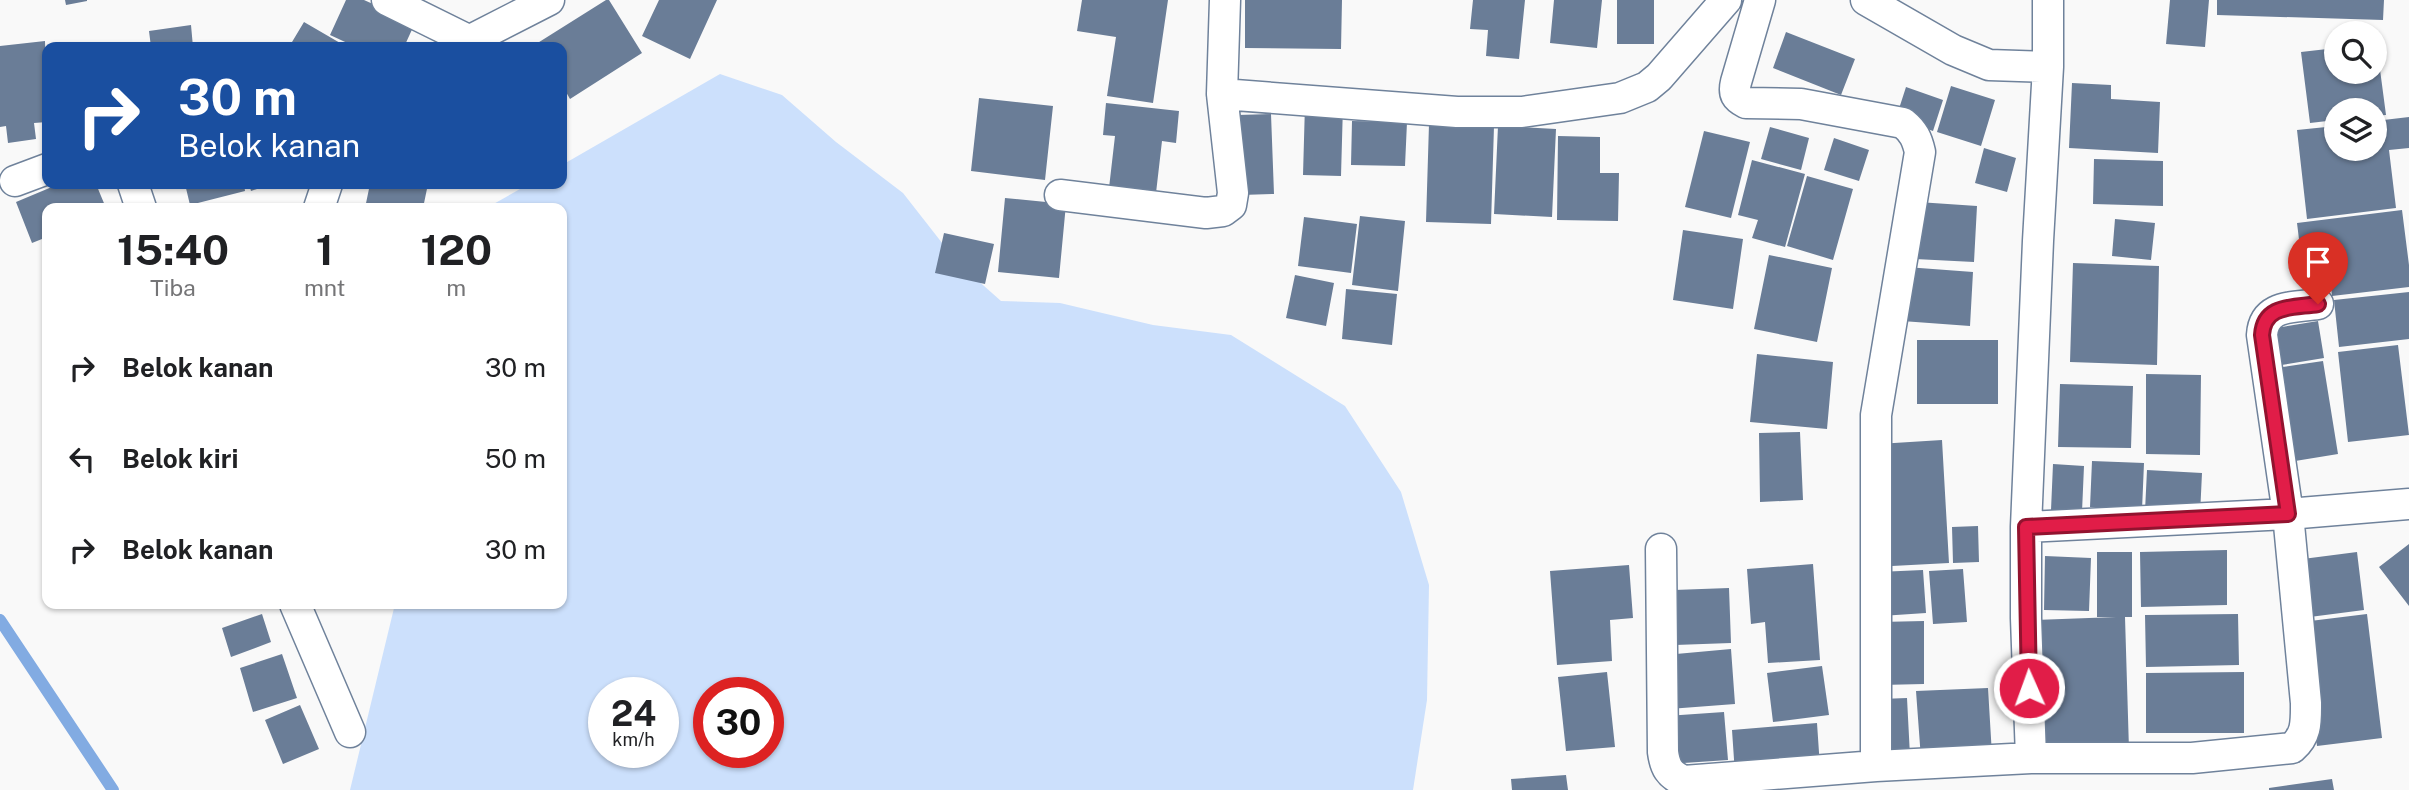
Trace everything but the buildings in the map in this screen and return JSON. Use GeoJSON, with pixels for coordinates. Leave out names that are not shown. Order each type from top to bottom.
{"type":"FeatureCollection","features":[{"type":"Feature","properties":{"kind":"street"},"geometry":{"type":"LineString","coordinates":[[387,0],[460,42]]}},
{"type":"Feature","properties":{"kind":"street"},"geometry":{"type":"LineString","coordinates":[[467,42],[549,0]]}},
{"type":"Feature","properties":{"kind":"street"},"geometry":{"type":"LineString","coordinates":[[1060,195],[1206,213],[1228,209],[1233,193],[1222,94],[1225,0]]}},
{"type":"Feature","properties":{"kind":"street"},"geometry":{"type":"LineString","coordinates":[[1222,94],[1469,112],[1522,111],[1620,98],[1647,87],[1660,77],[1726,0]]}},
{"type":"Feature","properties":{"kind":"street"},"geometry":{"type":"LineString","coordinates":[[1760,0],[1734,89],[1738,99],[1746,103],[1801,104],[1903,124],[1918,140],[1920,152],[1876,415],[1876,766]]}},
{"type":"Feature","properties":{"kind":"street"},"geometry":{"type":"LineString","coordinates":[[1866,0],[1953,50],[1989,65],[2048,67]]}},
{"type":"Feature","properties":{"kind":"street"},"geometry":{"type":"LineString","coordinates":[[2031,758],[2026,527],[2048,67],[2048,0]]}},
{"type":"Feature","properties":{"kind":"street"},"geometry":{"type":"LineString","coordinates":[[15,181],[42,171]]}},
{"type":"Feature","properties":{"kind":"street"},"geometry":{"type":"LineString","coordinates":[[1661,549],[1662,752],[1668,771],[1684,781],[1876,766],[2031,758],[2192,758],[2292,748],[2301,741],[2306,728],[2306,703],[2288,514],[2262,335],[2263,325],[2271,313],[2318,304]]}},
{"type":"Feature","properties":{"kind":"street"},"geometry":{"type":"LineString","coordinates":[[2026,527],[2288,514],[2409,504]]}},
{"type":"Feature","properties":{"kind":"street"},"geometry":{"type":"LineString","coordinates":[[297,609],[350,732]]}},
{"type":"Feature","properties":{"kind":"shaded area"},"geometry":{"type":"Polygon","coordinates":[[[720,74],[782,95],[836,142],[903,193],[957,262],[1001,301],[1060,303],[1153,325],[1231,335],[1345,406],[1401,492],[1429,585],[1427,700],[1413,790],[350,790],[394,609],[567,609],[567,203],[495,203],[520,189],[567,189],[567,162],[720,74]]]}},
{"type":"Feature","properties":{"kind":"waterway"},"geometry":{"type":"LineString","coordinates":[[0,620],[113,790]]}},
{"type":"Feature","properties":{"kind":"route"},"geometry":{"type":"LineString","coordinates":[[2029,688],[2026,527],[2288,514],[2262,335],[2263,325],[2266,318],[2278,310],[2318,304]]}}]}
